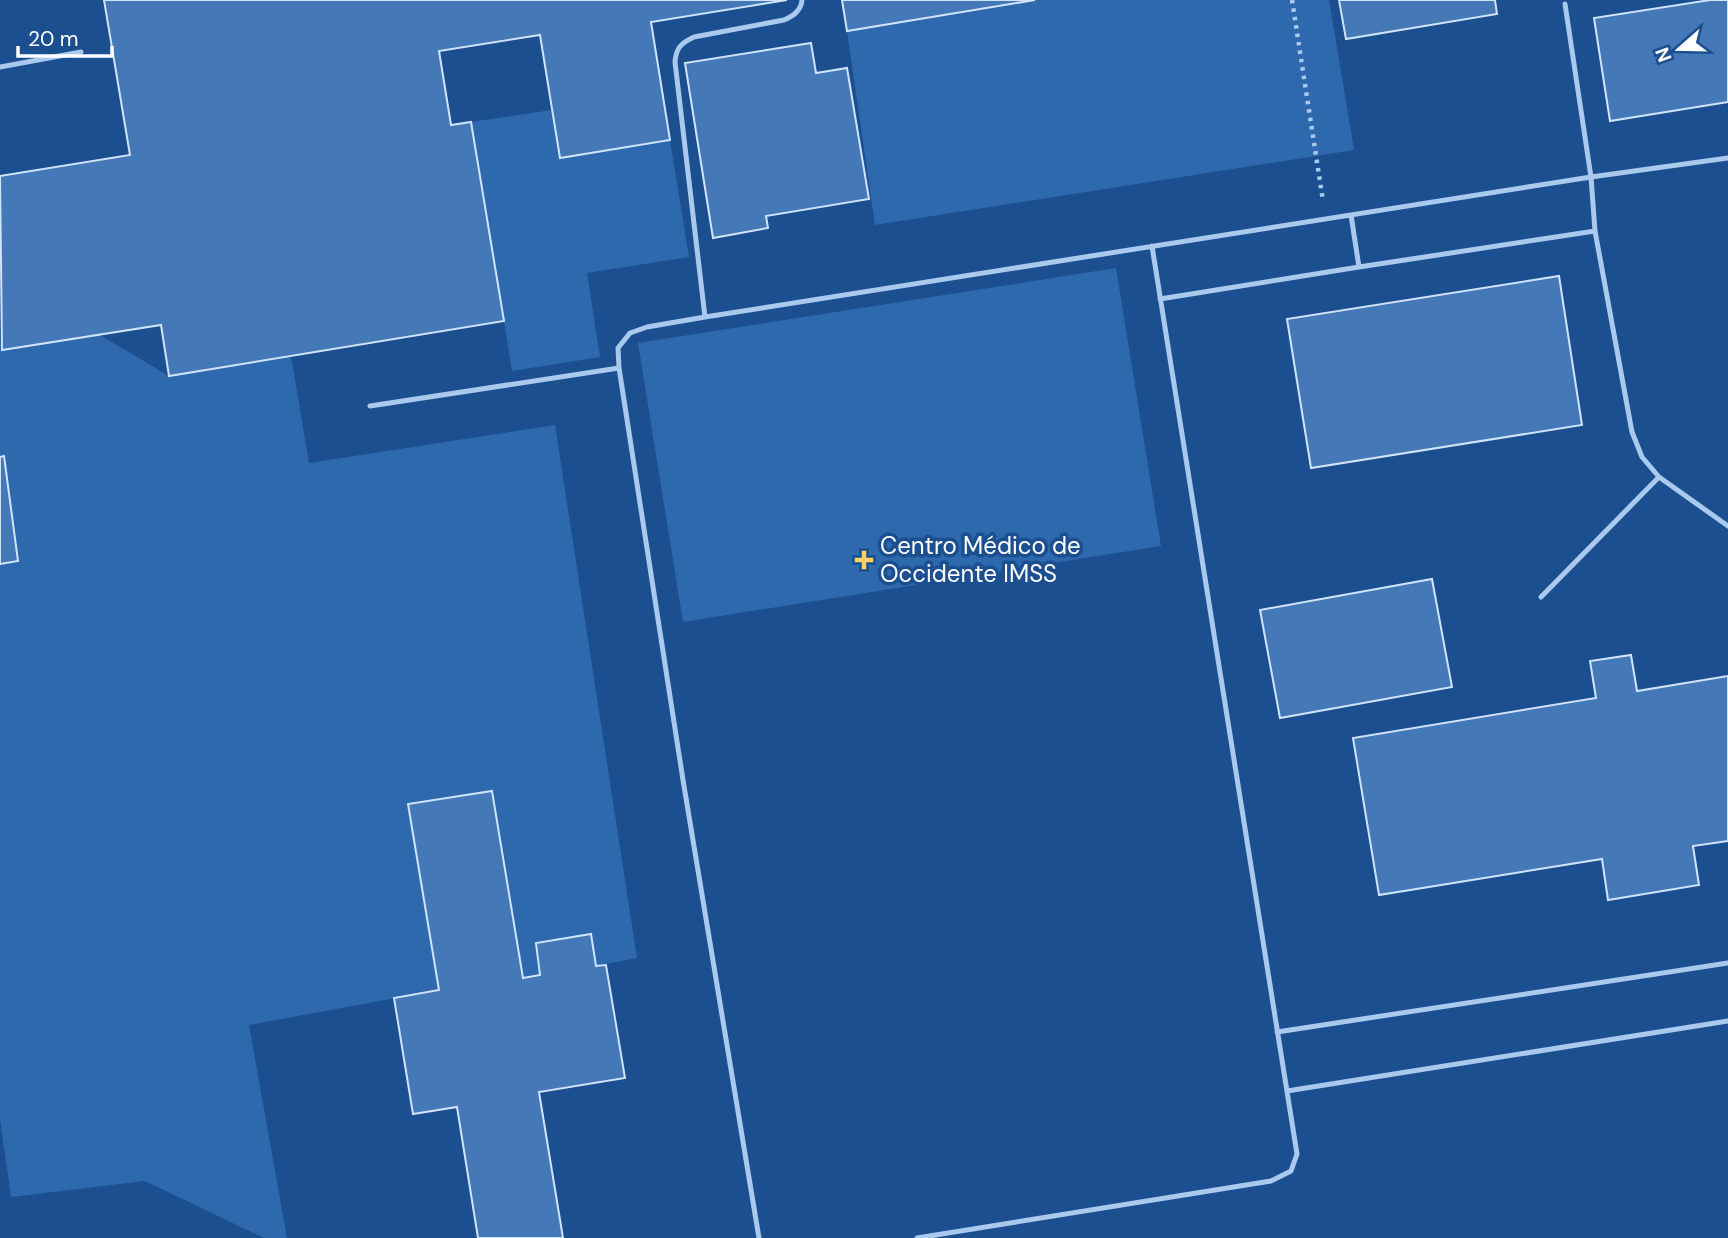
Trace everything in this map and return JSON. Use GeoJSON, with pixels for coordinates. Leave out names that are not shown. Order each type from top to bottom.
{"type":"FeatureCollection","features":[{"type":"Feature","properties":{"kind":"lane"},"geometry":{"type":"LineString","coordinates":[[705,317],[675,62],[676,51],[683,41],[694,37],[784,20],[795,15],[802,5],[802,0]]}},
{"type":"Feature","properties":{"kind":"lane"},"geometry":{"type":"LineString","coordinates":[[1565,4],[1591,177],[1595,232],[1632,432],[1642,457],[1659,477],[1728,526]]}},
{"type":"Feature","properties":{"kind":"lane"},"geometry":{"type":"LineString","coordinates":[[0,67],[81,52]]}},
{"type":"Feature","properties":{"kind":"lane"},"geometry":{"type":"LineString","coordinates":[[759,1238],[683,780],[619,368],[618,348],[630,333],[647,327],[705,317],[1591,177],[1728,158]]}},
{"type":"Feature","properties":{"kind":"lane"},"geometry":{"type":"LineString","coordinates":[[1351,215],[1359,267]]}},
{"type":"Feature","properties":{"kind":"lane"},"geometry":{"type":"LineString","coordinates":[[1160,299],[1595,232]]}},
{"type":"Feature","properties":{"kind":"lane"},"geometry":{"type":"LineString","coordinates":[[917,1238],[1271,1181],[1291,1171],[1297,1154],[1152,246]]}},
{"type":"Feature","properties":{"kind":"lane"},"geometry":{"type":"LineString","coordinates":[[370,406],[619,368]]}},
{"type":"Feature","properties":{"kind":"lane"},"geometry":{"type":"LineString","coordinates":[[1541,597],[1659,477]]}},
{"type":"Feature","properties":{"kind":"lane"},"geometry":{"type":"LineString","coordinates":[[1278,1032],[1728,963]]}},
{"type":"Feature","properties":{"kind":"lane"},"geometry":{"type":"LineString","coordinates":[[1287,1091],[1728,1021]]}},
{"type":"Feature","properties":{"kind":"path"},"geometry":{"type":"LineString","coordinates":[[1292,0],[1326,219]]}},
{"type":"Feature","properties":{"kind":"shaded area"},"geometry":{"type":"Polygon","coordinates":[[[1035,0],[1329,0],[1354,150],[875,225],[847,31],[1035,0]]]}},
{"type":"Feature","properties":{"kind":"shaded area"},"geometry":{"type":"Polygon","coordinates":[[[552,110],[560,158],[670,140],[689,257],[587,273],[600,357],[512,371],[471,122],[552,110]]]}},
{"type":"Feature","properties":{"kind":"shaded area"},"geometry":{"type":"Polygon","coordinates":[[[1116,268],[1161,546],[683,622],[638,343],[1116,268]]]}},
{"type":"Feature","properties":{"kind":"shaded area"},"geometry":{"type":"Polygon","coordinates":[[[100,335],[169,376],[291,356],[309,463],[555,425],[637,958],[596,966],[591,934],[536,943],[540,975],[523,978],[492,791],[409,804],[439,990],[249,1025],[287,1238],[264,1238],[145,1181],[11,1197],[0,1120],[0,564],[18,560],[4,457],[0,457],[0,339],[2,350],[100,335]]]}},
{"type":"Feature","properties":{"kind":"building"},"geometry":{"type":"Polygon","coordinates":[[[104,0],[787,0],[651,22],[670,140],[560,158],[540,35],[439,51],[451,125],[471,122],[504,321],[169,376],[161,325],[2,350],[0,176],[130,155],[104,0]]]}},
{"type":"Feature","properties":{"kind":"building"},"geometry":{"type":"Polygon","coordinates":[[[842,0],[1035,0],[847,31],[842,0]]]}},
{"type":"Feature","properties":{"kind":"building"},"geometry":{"type":"Polygon","coordinates":[[[1339,0],[1495,0],[1497,14],[1346,39],[1339,0]]]}},
{"type":"Feature","properties":{"kind":"building"},"geometry":{"type":"Polygon","coordinates":[[[1710,0],[1728,0],[1728,102],[1610,121],[1594,18],[1710,0]]]}},
{"type":"Feature","properties":{"kind":"building"},"geometry":{"type":"Polygon","coordinates":[[[811,43],[816,73],[847,68],[869,199],[766,216],[768,228],[713,238],[685,63],[811,43]]]}},
{"type":"Feature","properties":{"kind":"building"},"geometry":{"type":"Polygon","coordinates":[[[1559,276],[1582,425],[1311,468],[1287,319],[1559,276]]]}},
{"type":"Feature","properties":{"kind":"building"},"geometry":{"type":"Polygon","coordinates":[[[4,456],[18,561],[0,564],[0,457],[4,456]]]}},
{"type":"Feature","properties":{"kind":"building"},"geometry":{"type":"Polygon","coordinates":[[[1432,579],[1452,687],[1280,718],[1260,610],[1432,579]]]}},
{"type":"Feature","properties":{"kind":"building"},"geometry":{"type":"Polygon","coordinates":[[[1631,655],[1637,691],[1728,676],[1728,841],[1693,846],[1699,885],[1608,900],[1602,859],[1379,895],[1353,738],[1596,698],[1590,661],[1631,655]]]}},
{"type":"Feature","properties":{"kind":"building"},"geometry":{"type":"Polygon","coordinates":[[[492,791],[523,978],[540,975],[536,943],[591,934],[596,966],[606,965],[625,1078],[539,1092],[563,1238],[478,1238],[457,1107],[413,1114],[394,998],[439,990],[408,804],[492,791]]]}},
{"type":"Feature","properties":{"kind":"place","name":"Centro Médico de Occidente IMSS"},"geometry":{"type":"Point","coordinates":[864,560]}}]}
